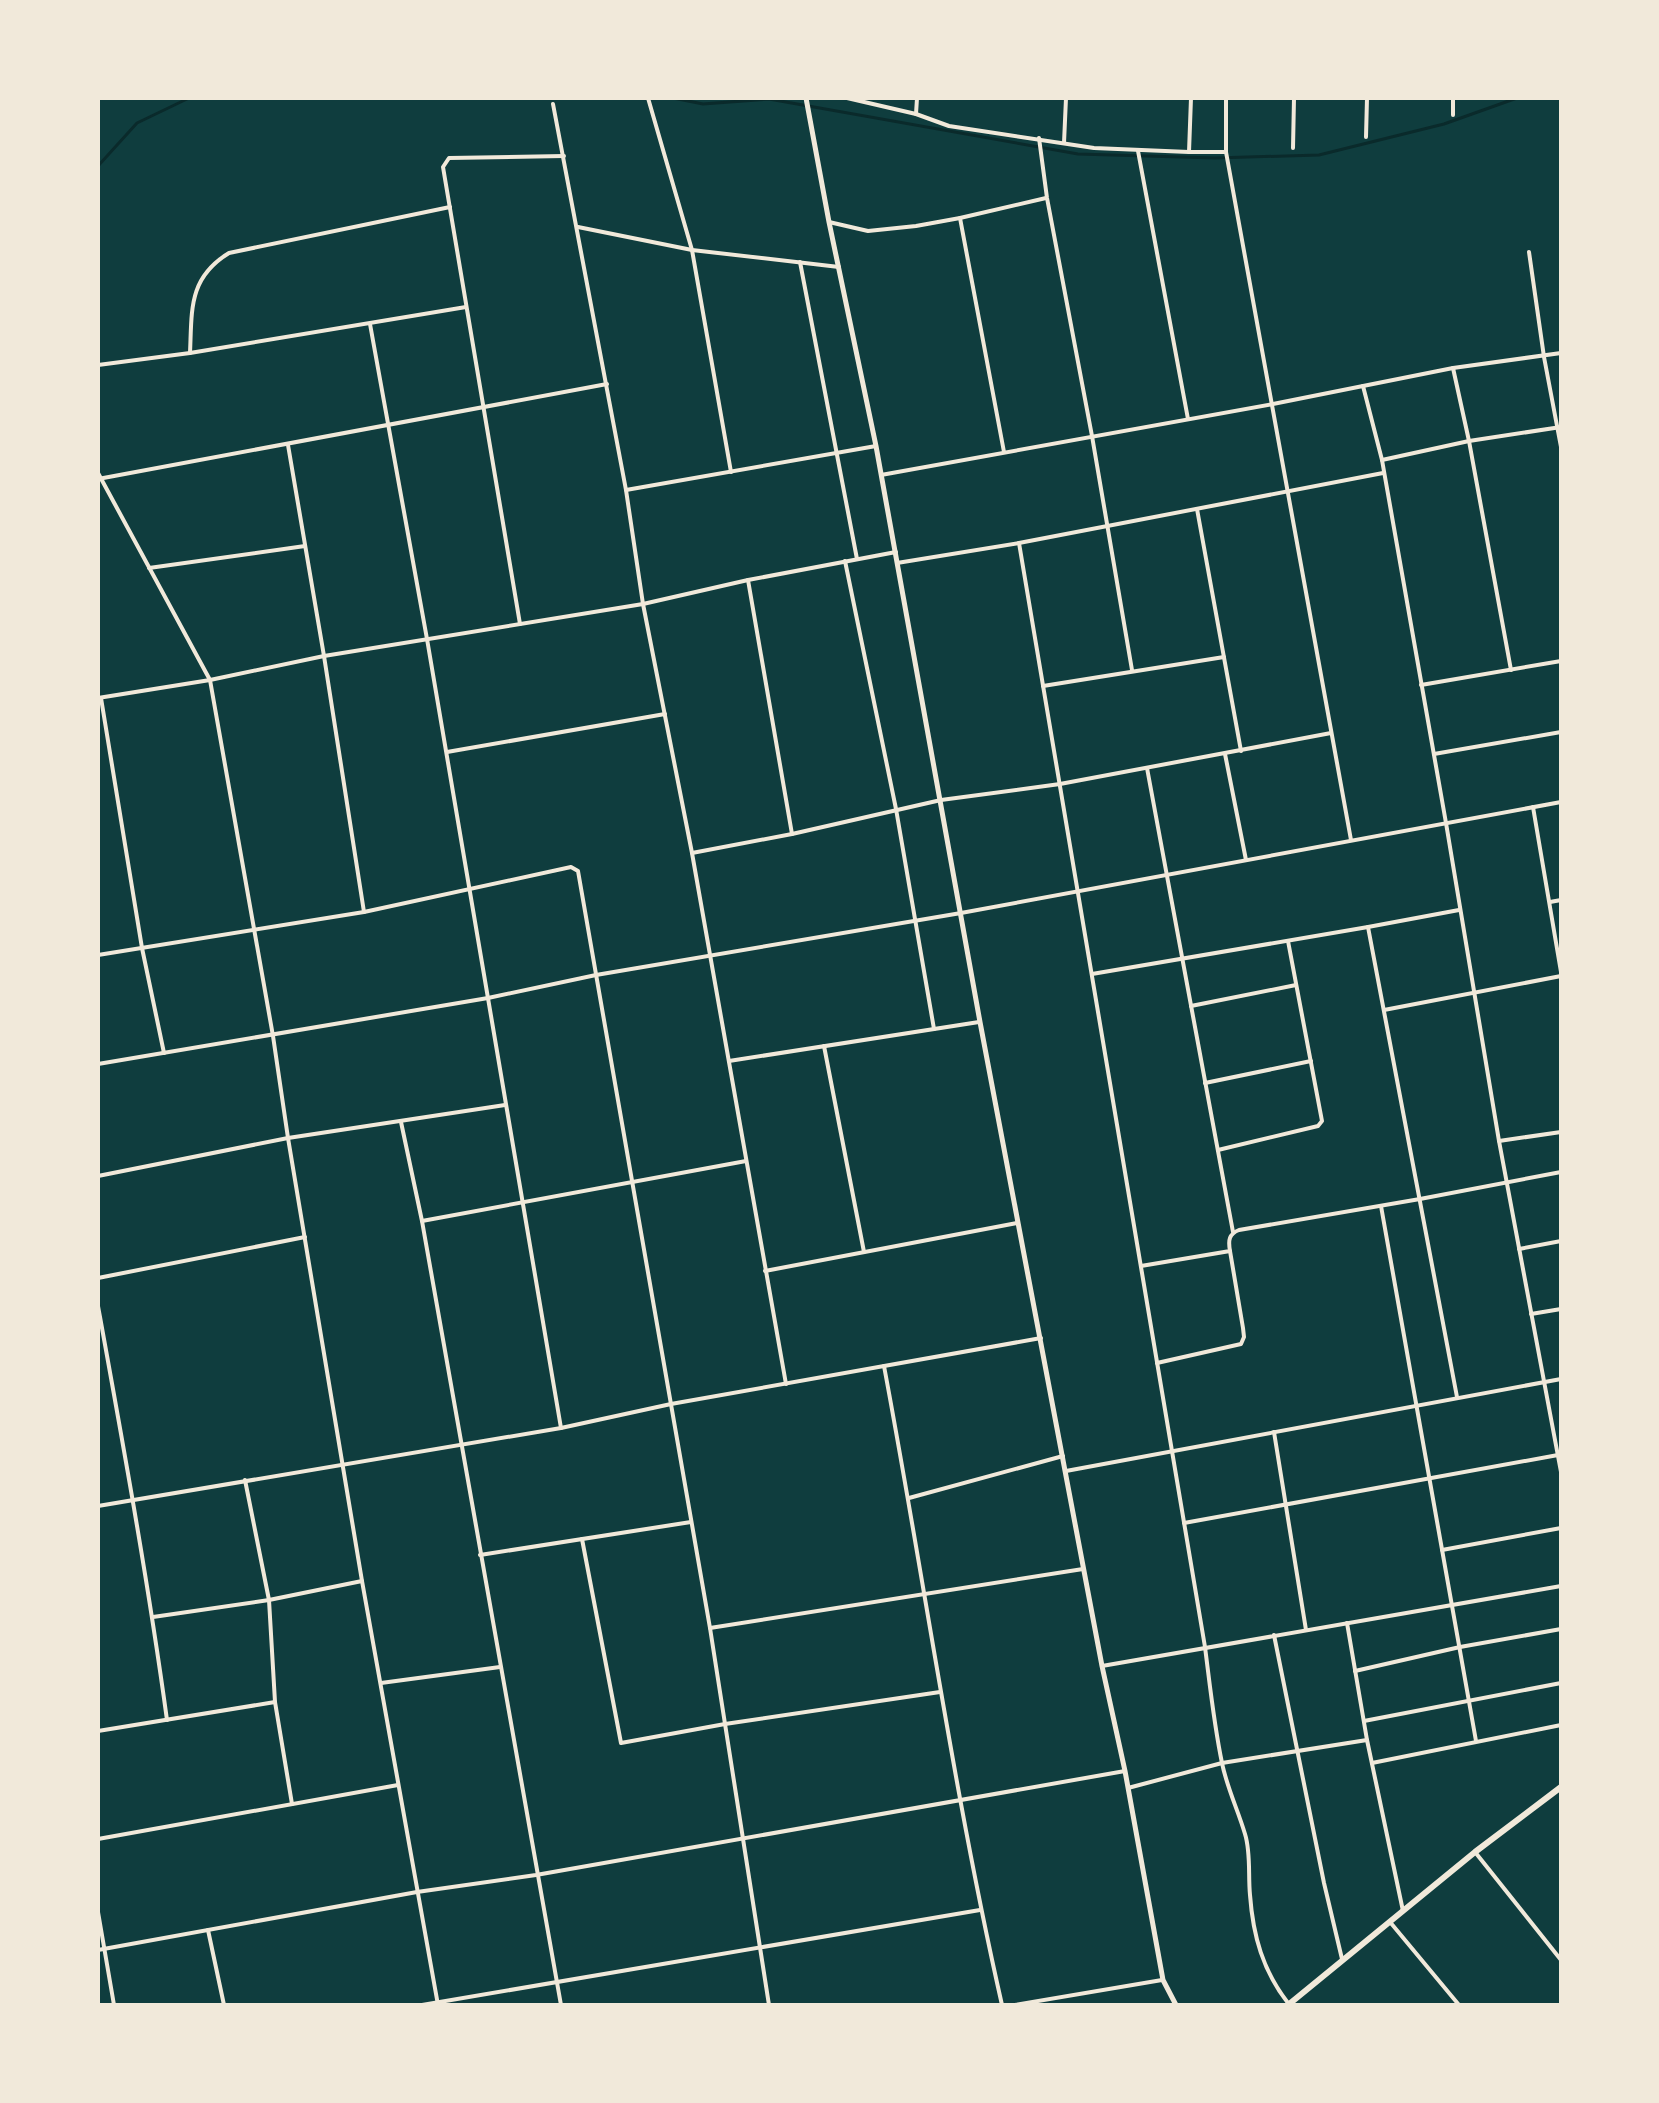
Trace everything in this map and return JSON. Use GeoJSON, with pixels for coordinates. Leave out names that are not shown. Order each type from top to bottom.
{"type":"FeatureCollection","features":[{"type":"Feature","properties":{"kind":"main road"},"geometry":{"type":"LineString","coordinates":[[1288,2005],[1475,1852],[1561,1789]]}},
{"type":"Feature","properties":{"kind":"street"},"geometry":{"type":"LineString","coordinates":[[648,98],[692,250],[731,472]]}},
{"type":"Feature","properties":{"kind":"street"},"geometry":{"type":"LineString","coordinates":[[806,98],[876,446],[1017,1223],[1102,1666],[1125,1771],[1163,1980],[1174,2005]]}},
{"type":"Feature","properties":{"kind":"street"},"geometry":{"type":"LineString","coordinates":[[847,98],[916,114],[949,126],[1094,148],[1226,152]]}},
{"type":"Feature","properties":{"kind":"street"},"geometry":{"type":"LineString","coordinates":[[916,114],[917,98]]}},
{"type":"Feature","properties":{"kind":"street"},"geometry":{"type":"LineString","coordinates":[[1064,143],[1066,98]]}},
{"type":"Feature","properties":{"kind":"street"},"geometry":{"type":"LineString","coordinates":[[1189,152],[1191,98]]}},
{"type":"Feature","properties":{"kind":"street"},"geometry":{"type":"LineString","coordinates":[[1226,98],[1226,152],[1351,841]]}},
{"type":"Feature","properties":{"kind":"street"},"geometry":{"type":"LineString","coordinates":[[1293,148],[1294,98]]}},
{"type":"Feature","properties":{"kind":"street"},"geometry":{"type":"LineString","coordinates":[[1366,137],[1367,98]]}},
{"type":"Feature","properties":{"kind":"street"},"geometry":{"type":"LineString","coordinates":[[1453,98],[1453,115]]}},
{"type":"Feature","properties":{"kind":"street"},"geometry":{"type":"LineString","coordinates":[[553,104],[607,384],[643,604],[692,853],[786,1384]]}},
{"type":"Feature","properties":{"kind":"street"},"geometry":{"type":"LineString","coordinates":[[1039,138],[1047,198],[1132,670]]}},
{"type":"Feature","properties":{"kind":"street"},"geometry":{"type":"LineString","coordinates":[[1138,150],[1188,419]]}},
{"type":"Feature","properties":{"kind":"street"},"geometry":{"type":"LineString","coordinates":[[520,624],[443,167],[449,158],[564,156]]}},
{"type":"Feature","properties":{"kind":"street"},"geometry":{"type":"LineString","coordinates":[[829,222],[868,231],[916,226],[1047,198]]}},
{"type":"Feature","properties":{"kind":"street"},"geometry":{"type":"LineString","coordinates":[[190,353],[192,314],[202,276],[214,262],[229,253],[450,207]]}},
{"type":"Feature","properties":{"kind":"street"},"geometry":{"type":"LineString","coordinates":[[960,218],[1004,453]]}},
{"type":"Feature","properties":{"kind":"street"},"geometry":{"type":"LineString","coordinates":[[578,227],[692,250],[839,267]]}},
{"type":"Feature","properties":{"kind":"street"},"geometry":{"type":"LineString","coordinates":[[1529,252],[1561,447]]}},
{"type":"Feature","properties":{"kind":"street"},"geometry":{"type":"LineString","coordinates":[[800,262],[857,559]]}},
{"type":"Feature","properties":{"kind":"street"},"geometry":{"type":"LineString","coordinates":[[98,365],[190,353],[466,307]]}},
{"type":"Feature","properties":{"kind":"street"},"geometry":{"type":"LineString","coordinates":[[370,324],[447,752],[561,1428]]}},
{"type":"Feature","properties":{"kind":"street"},"geometry":{"type":"LineString","coordinates":[[881,475],[1453,368],[1561,353]]}},
{"type":"Feature","properties":{"kind":"street"},"geometry":{"type":"LineString","coordinates":[[1453,368],[1511,670]]}},
{"type":"Feature","properties":{"kind":"street"},"geometry":{"type":"LineString","coordinates":[[438,2004],[362,1581],[273,1036],[210,680],[99,477],[288,445],[607,384]]}},
{"type":"Feature","properties":{"kind":"street"},"geometry":{"type":"LineString","coordinates":[[1363,386],[1382,460],[1499,1141],[1561,1472]]}},
{"type":"Feature","properties":{"kind":"street"},"geometry":{"type":"LineString","coordinates":[[1382,460],[1469,441],[1559,428]]}},
{"type":"Feature","properties":{"kind":"street"},"geometry":{"type":"LineString","coordinates":[[288,445],[364,912]]}},
{"type":"Feature","properties":{"kind":"street"},"geometry":{"type":"LineString","coordinates":[[626,490],[876,446]]}},
{"type":"Feature","properties":{"kind":"street"},"geometry":{"type":"LineString","coordinates":[[897,563],[1019,543],[1384,473]]}},
{"type":"Feature","properties":{"kind":"street"},"geometry":{"type":"LineString","coordinates":[[1197,509],[1241,751]]}},
{"type":"Feature","properties":{"kind":"street"},"geometry":{"type":"LineString","coordinates":[[1019,543],[1222,1763],[1245,1834],[1250,1894],[1262,1960],[1288,2005]]}},
{"type":"Feature","properties":{"kind":"street"},"geometry":{"type":"LineString","coordinates":[[149,568],[305,546]]}},
{"type":"Feature","properties":{"kind":"street"},"geometry":{"type":"LineString","coordinates":[[164,1053],[142,948],[100,698],[210,680],[324,656],[643,604],[896,552]]}},
{"type":"Feature","properties":{"kind":"street"},"geometry":{"type":"LineString","coordinates":[[845,561],[896,809],[934,1029]]}},
{"type":"Feature","properties":{"kind":"street"},"geometry":{"type":"LineString","coordinates":[[748,580],[792,834]]}},
{"type":"Feature","properties":{"kind":"street"},"geometry":{"type":"LineString","coordinates":[[1043,686],[1224,657]]}},
{"type":"Feature","properties":{"kind":"street"},"geometry":{"type":"LineString","coordinates":[[1421,685],[1561,661]]}},
{"type":"Feature","properties":{"kind":"street"},"geometry":{"type":"LineString","coordinates":[[447,752],[665,714]]}},
{"type":"Feature","properties":{"kind":"street"},"geometry":{"type":"LineString","coordinates":[[1434,754],[1561,732]]}},
{"type":"Feature","properties":{"kind":"street"},"geometry":{"type":"LineString","coordinates":[[692,853],[941,800],[1060,784],[1331,733]]}},
{"type":"Feature","properties":{"kind":"street"},"geometry":{"type":"LineString","coordinates":[[1225,754],[1246,860]]}},
{"type":"Feature","properties":{"kind":"street"},"geometry":{"type":"LineString","coordinates":[[1147,768],[1233,1232],[1229,1242],[1244,1337],[1241,1344],[1157,1363]]}},
{"type":"Feature","properties":{"kind":"street"},"geometry":{"type":"LineString","coordinates":[[98,1064],[488,998],[596,975],[961,913],[1561,802]]}},
{"type":"Feature","properties":{"kind":"street"},"geometry":{"type":"LineString","coordinates":[[1384,1010],[1561,974],[1533,807]]}},
{"type":"Feature","properties":{"kind":"street"},"geometry":{"type":"LineString","coordinates":[[98,955],[364,912],[571,867],[578,871],[710,1628],[769,2005]]}},
{"type":"Feature","properties":{"kind":"street"},"geometry":{"type":"LineString","coordinates":[[1550,902],[1561,900]]}},
{"type":"Feature","properties":{"kind":"street"},"geometry":{"type":"LineString","coordinates":[[1092,974],[1460,909]]}},
{"type":"Feature","properties":{"kind":"street"},"geometry":{"type":"LineString","coordinates":[[1368,927],[1457,1397]]}},
{"type":"Feature","properties":{"kind":"street"},"geometry":{"type":"LineString","coordinates":[[1218,1150],[1318,1126],[1322,1121],[1288,941]]}},
{"type":"Feature","properties":{"kind":"street"},"geometry":{"type":"LineString","coordinates":[[1191,1006],[1296,985]]}},
{"type":"Feature","properties":{"kind":"street"},"geometry":{"type":"LineString","coordinates":[[729,1061],[980,1022]]}},
{"type":"Feature","properties":{"kind":"street"},"geometry":{"type":"LineString","coordinates":[[824,1046],[864,1252]]}},
{"type":"Feature","properties":{"kind":"street"},"geometry":{"type":"LineString","coordinates":[[1205,1083],[1311,1061]]}},
{"type":"Feature","properties":{"kind":"street"},"geometry":{"type":"LineString","coordinates":[[98,1176],[288,1138],[505,1105]]}},
{"type":"Feature","properties":{"kind":"street"},"geometry":{"type":"LineString","coordinates":[[401,1122],[422,1221],[561,2005]]}},
{"type":"Feature","properties":{"kind":"street"},"geometry":{"type":"LineString","coordinates":[[1499,1141],[1561,1132]]}},
{"type":"Feature","properties":{"kind":"street"},"geometry":{"type":"LineString","coordinates":[[422,1221],[746,1161]]}},
{"type":"Feature","properties":{"kind":"street"},"geometry":{"type":"LineString","coordinates":[[1233,1232],[1561,1172]]}},
{"type":"Feature","properties":{"kind":"street"},"geometry":{"type":"LineString","coordinates":[[1381,1206],[1476,1741]]}},
{"type":"Feature","properties":{"kind":"street"},"geometry":{"type":"LineString","coordinates":[[765,1271],[1017,1223]]}},
{"type":"Feature","properties":{"kind":"street"},"geometry":{"type":"LineString","coordinates":[[98,1278],[305,1237]]}},
{"type":"Feature","properties":{"kind":"street"},"geometry":{"type":"LineString","coordinates":[[1519,1249],[1561,1241]]}},
{"type":"Feature","properties":{"kind":"street"},"geometry":{"type":"LineString","coordinates":[[1141,1266],[1230,1251]]}},
{"type":"Feature","properties":{"kind":"street"},"geometry":{"type":"LineString","coordinates":[[98,1306],[153,1617],[167,1720]]}},
{"type":"Feature","properties":{"kind":"street"},"geometry":{"type":"LineString","coordinates":[[1531,1314],[1561,1309]]}},
{"type":"Feature","properties":{"kind":"street"},"geometry":{"type":"LineString","coordinates":[[98,1506],[561,1428],[671,1404],[1041,1338]]}},
{"type":"Feature","properties":{"kind":"street"},"geometry":{"type":"LineString","coordinates":[[884,1366],[980,1910],[1002,2005]]}},
{"type":"Feature","properties":{"kind":"street"},"geometry":{"type":"LineString","coordinates":[[1066,1471],[1561,1379]]}},
{"type":"Feature","properties":{"kind":"street"},"geometry":{"type":"LineString","coordinates":[[1274,1432],[1306,1630]]}},
{"type":"Feature","properties":{"kind":"street"},"geometry":{"type":"LineString","coordinates":[[1184,1523],[1558,1455]]}},
{"type":"Feature","properties":{"kind":"street"},"geometry":{"type":"LineString","coordinates":[[909,1498],[1063,1456]]}},
{"type":"Feature","properties":{"kind":"street"},"geometry":{"type":"LineString","coordinates":[[245,1480],[269,1600],[275,1702],[292,1804]]}},
{"type":"Feature","properties":{"kind":"street"},"geometry":{"type":"LineString","coordinates":[[480,1555],[692,1522]]}},
{"type":"Feature","properties":{"kind":"street"},"geometry":{"type":"LineString","coordinates":[[1442,1550],[1561,1528]]}},
{"type":"Feature","properties":{"kind":"street"},"geometry":{"type":"LineString","coordinates":[[582,1539],[621,1743],[940,1692]]}},
{"type":"Feature","properties":{"kind":"street"},"geometry":{"type":"LineString","coordinates":[[710,1628],[1084,1569]]}},
{"type":"Feature","properties":{"kind":"street"},"geometry":{"type":"LineString","coordinates":[[153,1617],[269,1600],[362,1581]]}},
{"type":"Feature","properties":{"kind":"street"},"geometry":{"type":"LineString","coordinates":[[1102,1666],[1561,1586]]}},
{"type":"Feature","properties":{"kind":"street"},"geometry":{"type":"LineString","coordinates":[[1347,1623],[1367,1740],[1403,1912]]}},
{"type":"Feature","properties":{"kind":"street"},"geometry":{"type":"LineString","coordinates":[[1355,1671],[1460,1647],[1561,1629]]}},
{"type":"Feature","properties":{"kind":"street"},"geometry":{"type":"LineString","coordinates":[[1274,1635],[1342,1959]]}},
{"type":"Feature","properties":{"kind":"street"},"geometry":{"type":"LineString","coordinates":[[381,1683],[500,1667]]}},
{"type":"Feature","properties":{"kind":"street"},"geometry":{"type":"LineString","coordinates":[[1364,1721],[1561,1683]]}},
{"type":"Feature","properties":{"kind":"street"},"geometry":{"type":"LineString","coordinates":[[98,1731],[275,1702]]}},
{"type":"Feature","properties":{"kind":"street"},"geometry":{"type":"LineString","coordinates":[[1372,1763],[1561,1725]]}},
{"type":"Feature","properties":{"kind":"street"},"geometry":{"type":"LineString","coordinates":[[1128,1788],[1222,1763],[1367,1740]]}},
{"type":"Feature","properties":{"kind":"street"},"geometry":{"type":"LineString","coordinates":[[101,1949],[1125,1771]]}},
{"type":"Feature","properties":{"kind":"street"},"geometry":{"type":"LineString","coordinates":[[98,1839],[398,1785]]}},
{"type":"Feature","properties":{"kind":"street"},"geometry":{"type":"LineString","coordinates":[[1475,1852],[1561,1960]]}},
{"type":"Feature","properties":{"kind":"street"},"geometry":{"type":"LineString","coordinates":[[422,2005],[980,1910]]}},
{"type":"Feature","properties":{"kind":"street"},"geometry":{"type":"LineString","coordinates":[[98,1912],[101,1949],[114,2005]]}},
{"type":"Feature","properties":{"kind":"street"},"geometry":{"type":"LineString","coordinates":[[1390,1922],[1459,2005]]}},
{"type":"Feature","properties":{"kind":"street"},"geometry":{"type":"LineString","coordinates":[[208,1930],[224,2005]]}},
{"type":"Feature","properties":{"kind":"street"},"geometry":{"type":"LineString","coordinates":[[1015,2005],[1163,1980]]}},
{"type":"Feature","properties":{"kind":"waterway"},"geometry":{"type":"LineString","coordinates":[[98,166],[137,123],[189,98]]}},
{"type":"Feature","properties":{"kind":"waterway"},"geometry":{"type":"LineString","coordinates":[[673,98],[703,104],[769,99],[1078,154],[1215,158],[1319,155],[1444,124],[1517,98]]}}]}
